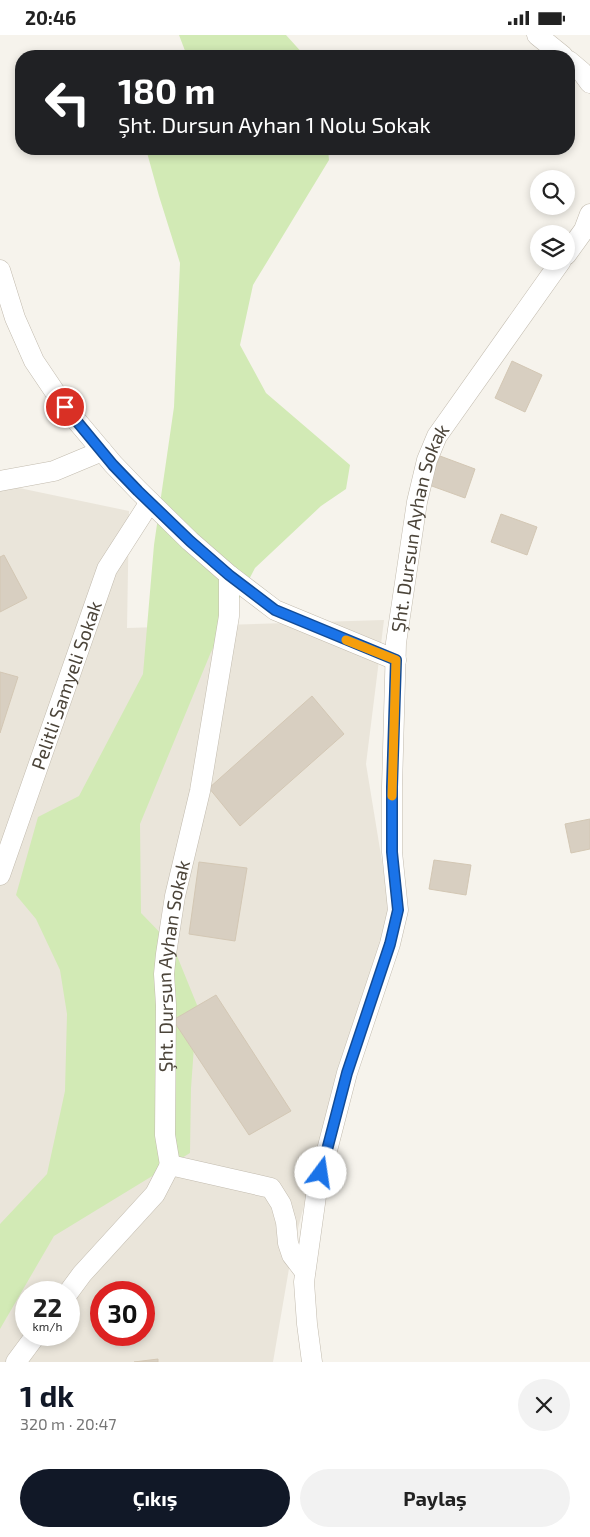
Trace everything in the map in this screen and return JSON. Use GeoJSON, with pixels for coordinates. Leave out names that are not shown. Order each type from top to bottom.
{"type":"FeatureCollection","features":[{"type":"Feature","properties":{"kind":"street"},"geometry":{"type":"LineString","coordinates":[[537,35],[556,50]]}},
{"type":"Feature","properties":{"kind":"street"},"geometry":{"type":"LineString","coordinates":[[575,242],[584,230],[590,214]]}},
{"type":"Feature","properties":{"kind":"street"},"geometry":{"type":"LineString","coordinates":[[0,270],[16,318],[34,361],[65,407],[150,503],[229,575],[275,610],[396,660]]}},
{"type":"Feature","properties":{"kind":"street","name":"Şht. Dursun Ayhan Sokak"},"geometry":{"type":"LineString","coordinates":[[312,1362],[304,1282],[319,1181],[347,1073],[390,944],[398,910],[392,852],[396,643],[417,503],[427,460],[437,436],[556,270]]}},
{"type":"Feature","properties":{"kind":"street"},"geometry":{"type":"LineString","coordinates":[[0,481],[54,471],[102,451]]}},
{"type":"Feature","properties":{"kind":"street","name":"Pelitli Samyeli Sokak"},"geometry":{"type":"LineString","coordinates":[[0,875],[107,569],[150,503]]}},
{"type":"Feature","properties":{"kind":"street","name":"Şht. Dursun Ayhan Sokak"},"geometry":{"type":"LineString","coordinates":[[170,1165],[165,1135],[166,1005],[164,974],[175,896],[200,791],[229,616],[229,575]]}},
{"type":"Feature","properties":{"kind":"street"},"geometry":{"type":"LineString","coordinates":[[77,1281],[155,1194],[170,1165],[271,1189],[281,1204],[292,1255],[306,1272]]}},
{"type":"Feature","properties":{"kind":"street"},"geometry":{"type":"LineString","coordinates":[[16,1362],[28,1346]]}},
{"type":"Feature","properties":{"kind":"shaded area"},"geometry":{"type":"Polygon","coordinates":[[[0,484],[129,511],[127,628],[384,620],[366,764],[389,904],[374,989],[327,1118],[292,1251],[273,1362],[0,1362],[0,484]]]}},
{"type":"Feature","properties":{"kind":"green space"},"geometry":{"type":"Polygon","coordinates":[[[179,35],[286,35],[300,50],[185,50],[179,35]]]}},
{"type":"Feature","properties":{"kind":"green space"},"geometry":{"type":"Polygon","coordinates":[[[148,155],[329,155],[329,160],[253,285],[240,345],[266,393],[350,465],[346,489],[321,506],[255,568],[211,652],[140,824],[141,913],[173,946],[197,1005],[191,1088],[190,1153],[54,1236],[28,1281],[15,1281],[15,1303],[0,1329],[0,1224],[47,1174],[65,1091],[67,1014],[60,970],[36,919],[16,895],[38,817],[79,796],[143,674],[154,545],[174,407],[180,263],[148,155]]]}},
{"type":"Feature","properties":{"kind":"building"},"geometry":{"type":"Polygon","coordinates":[[[512,361],[542,375],[525,412],[495,398],[512,361]]]}},
{"type":"Feature","properties":{"kind":"building"},"geometry":{"type":"Polygon","coordinates":[[[440,456],[475,469],[465,498],[429,485],[440,456]]]}},
{"type":"Feature","properties":{"kind":"building"},"geometry":{"type":"Polygon","coordinates":[[[501,514],[537,527],[527,555],[491,542],[501,514]]]}},
{"type":"Feature","properties":{"kind":"building"},"geometry":{"type":"Polygon","coordinates":[[[4,555],[27,598],[0,612],[0,557],[4,555]]]}},
{"type":"Feature","properties":{"kind":"building"},"geometry":{"type":"Polygon","coordinates":[[[0,672],[18,677],[0,733],[0,672]]]}},
{"type":"Feature","properties":{"kind":"building"},"geometry":{"type":"Polygon","coordinates":[[[312,696],[344,734],[240,826],[209,788],[312,696]]]}},
{"type":"Feature","properties":{"kind":"building"},"geometry":{"type":"Polygon","coordinates":[[[590,819],[590,849],[571,853],[565,824],[590,819]]]}},
{"type":"Feature","properties":{"kind":"building"},"geometry":{"type":"Polygon","coordinates":[[[434,860],[471,865],[466,895],[429,889],[434,860]]]}},
{"type":"Feature","properties":{"kind":"building"},"geometry":{"type":"Polygon","coordinates":[[[199,862],[247,868],[235,941],[189,934],[199,862]]]}},
{"type":"Feature","properties":{"kind":"building"},"geometry":{"type":"Polygon","coordinates":[[[216,995],[291,1111],[249,1135],[173,1020],[216,995]]]}},
{"type":"Feature","properties":{"kind":"building"},"geometry":{"type":"Polygon","coordinates":[[[158,1359],[158,1362],[134,1362],[158,1359]]]}},
{"type":"Feature","properties":{"kind":"slow traffic"},"geometry":{"type":"LineString","coordinates":[[346,640],[396,660],[392,796]]}},
{"type":"Feature","properties":{"kind":"route"},"geometry":{"type":"LineString","coordinates":[[65,407],[113,465],[138,491],[229,575],[275,610],[396,660],[392,852],[398,910],[390,944],[347,1073],[321,1173]]}}]}
